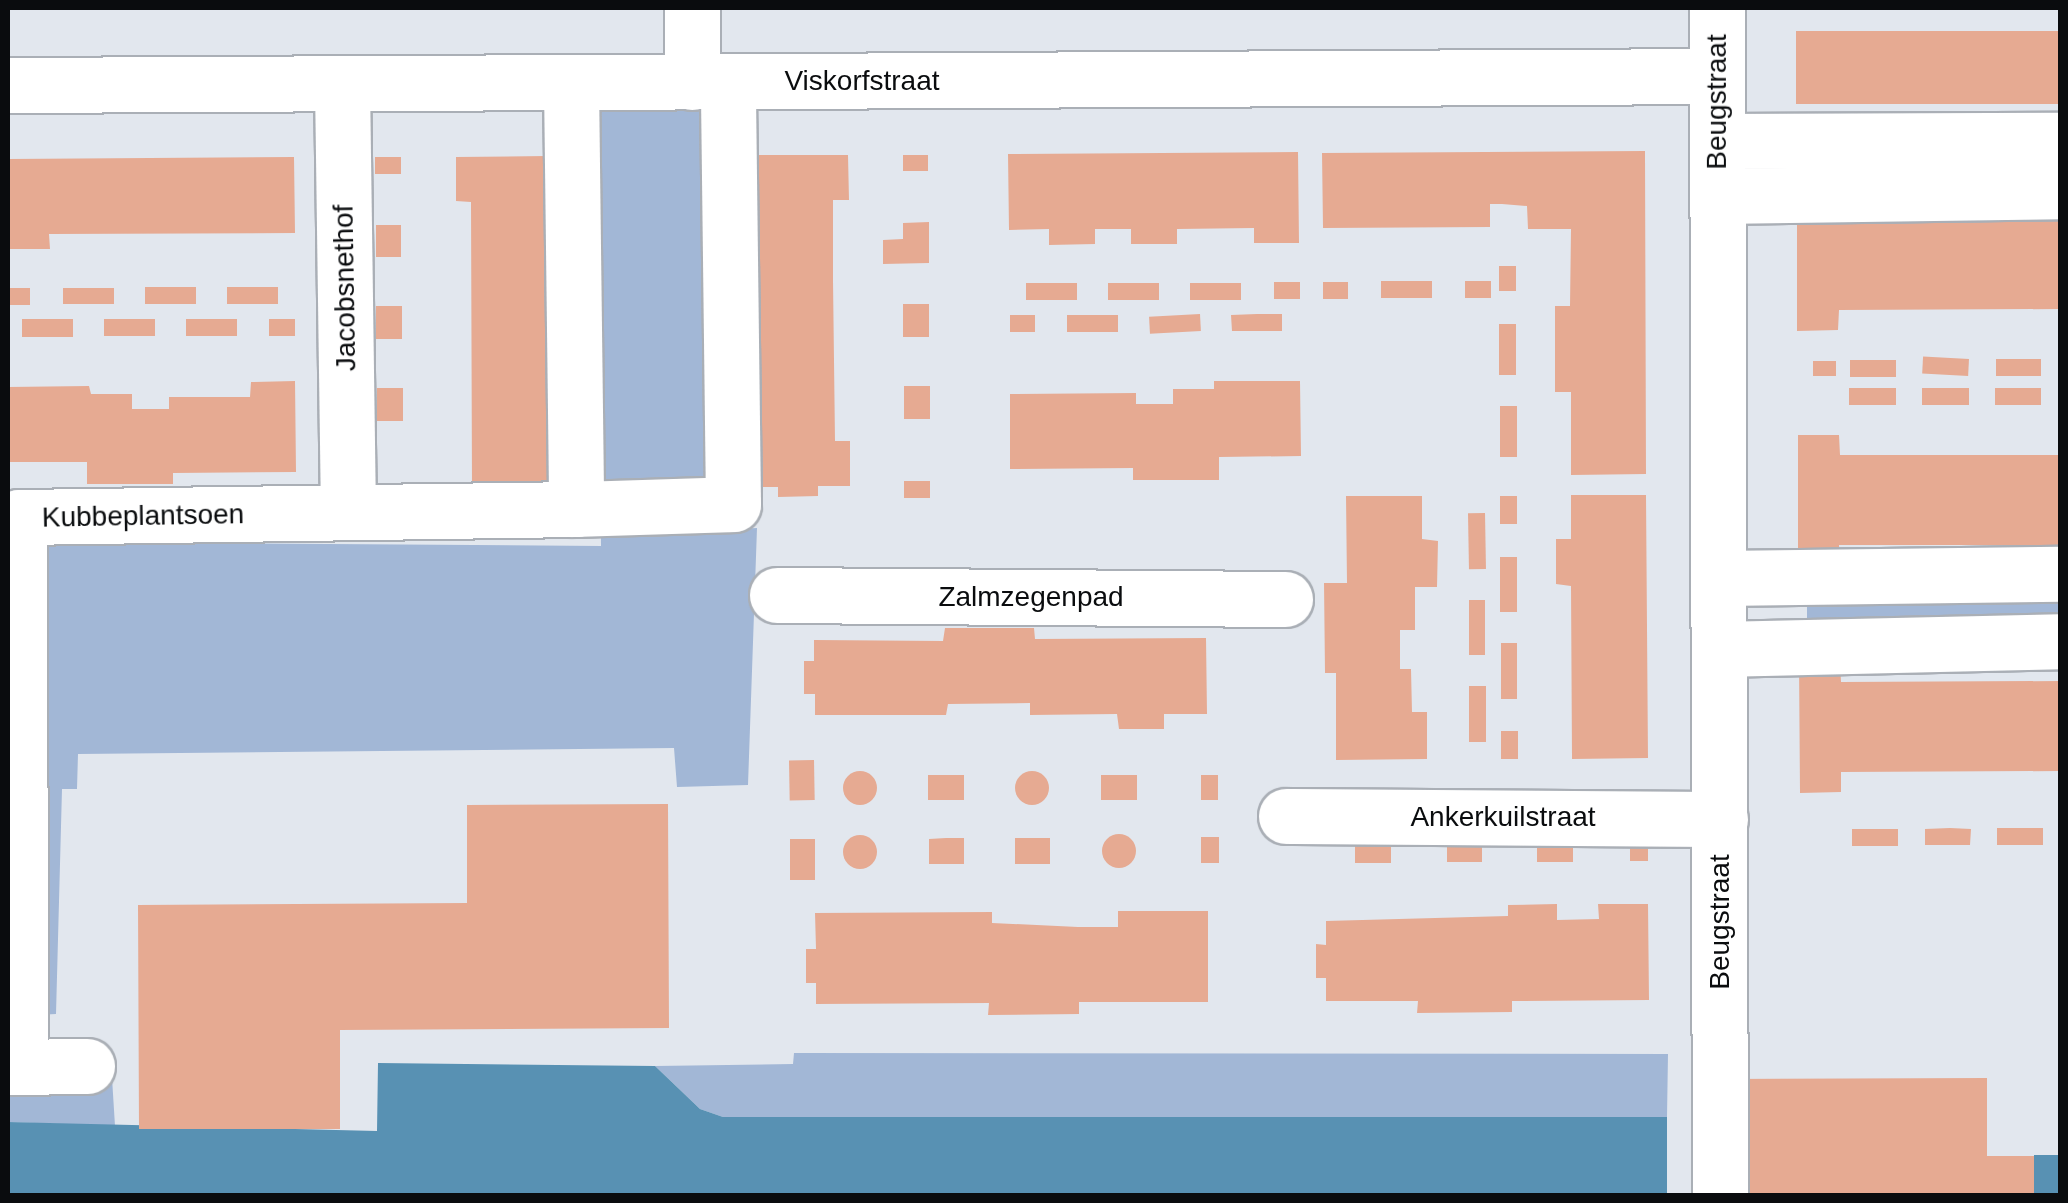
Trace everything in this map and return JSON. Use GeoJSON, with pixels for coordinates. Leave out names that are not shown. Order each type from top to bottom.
{"type":"FeatureCollection","features":[{"type":"Feature","properties":{"kind":"street"},"geometry":{"type":"LineString","coordinates":[[692,8],[710,82]]}},
{"type":"Feature","properties":{"kind":"street","name":"Beugstraat"},"geometry":{"type":"LineString","coordinates":[[1717,8],[1720,1196]]}},
{"type":"Feature","properties":{"kind":"street","name":"Viskorfstraat"},"geometry":{"type":"LineString","coordinates":[[8,85],[1717,76]]}},
{"type":"Feature","properties":{"kind":"street","name":"Kubbeplantsoen"},"geometry":{"type":"LineString","coordinates":[[14,1067],[19,517],[733,504],[710,82]]}},
{"type":"Feature","properties":{"kind":"street"},"geometry":{"type":"LineString","coordinates":[[571,83],[576,509]]}},
{"type":"Feature","properties":{"kind":"street","name":"Jacobsnethof"},"geometry":{"type":"LineString","coordinates":[[342,84],[348,493]]}},
{"type":"Feature","properties":{"kind":"street"},"geometry":{"type":"LineString","coordinates":[[1717,141],[2060,140]]}},
{"type":"Feature","properties":{"kind":"street","name":"Beugstraat"},"geometry":{"type":"LineString","coordinates":[[1718,196],[2060,191]]}},
{"type":"Feature","properties":{"kind":"street"},"geometry":{"type":"LineString","coordinates":[[1719,578],[2060,574]]}},
{"type":"Feature","properties":{"kind":"street","name":"Zalmzegenpad"},"geometry":{"type":"LineString","coordinates":[[777,595],[1286,599]]}},
{"type":"Feature","properties":{"kind":"street"},"geometry":{"type":"LineString","coordinates":[[1719,649],[2060,642]]}},
{"type":"Feature","properties":{"kind":"street","name":"Ankerkuilstraat"},"geometry":{"type":"LineString","coordinates":[[1286,816],[1720,819]]}},
{"type":"Feature","properties":{"kind":"street"},"geometry":{"type":"LineString","coordinates":[[14,1067],[87,1066]]}},
{"type":"Feature","properties":{"kind":"shaded area"},"geometry":{"type":"Polygon","coordinates":[[[715,94],[715,530],[757,528],[748,785],[677,787],[674,748],[78,754],[77,789],[62,789],[56,1014],[36,1015],[42,542],[601,546],[597,105],[715,94]]]}},
{"type":"Feature","properties":{"kind":"shaded area"},"geometry":{"type":"Polygon","coordinates":[[[1807,588],[2060,588],[2060,635],[1807,635],[1807,588]]]}},
{"type":"Feature","properties":{"kind":"shaded area"},"geometry":{"type":"Polygon","coordinates":[[[794,1053],[1668,1054],[1667,1117],[723,1117],[700,1109],[655,1066],[793,1064],[794,1053]]]}},
{"type":"Feature","properties":{"kind":"shaded area"},"geometry":{"type":"Polygon","coordinates":[[[111,1062],[115,1126],[8,1122],[8,1090],[111,1062]]]}},
{"type":"Feature","properties":{"kind":"shaded area"},"geometry":{"type":"Polygon","coordinates":[[[378,1063],[655,1066],[700,1109],[723,1117],[1667,1117],[1667,1195],[8,1196],[8,1122],[377,1131],[378,1063]]]}},
{"type":"Feature","properties":{"kind":"shaded area"},"geometry":{"type":"Polygon","coordinates":[[[2034,1155],[2060,1155],[2060,1195],[2034,1195],[2034,1155]]]}},
{"type":"Feature","properties":{"kind":"building"},"geometry":{"type":"Polygon","coordinates":[[[1796,31],[2060,31],[2060,104],[1796,104],[1796,31]]]}},
{"type":"Feature","properties":{"kind":"building"},"geometry":{"type":"Polygon","coordinates":[[[1645,151],[1646,474],[1571,475],[1571,392],[1555,392],[1555,306],[1570,306],[1571,229],[1528,229],[1527,206],[1502,204],[1490,204],[1490,227],[1323,228],[1322,153],[1645,151]]]}},
{"type":"Feature","properties":{"kind":"building"},"geometry":{"type":"Polygon","coordinates":[[[1298,152],[1299,243],[1254,243],[1254,228],[1177,229],[1177,244],[1131,244],[1131,229],[1095,229],[1095,244],[1049,245],[1049,229],[1009,230],[1008,154],[1298,152]]]}},
{"type":"Feature","properties":{"kind":"building"},"geometry":{"type":"Polygon","coordinates":[[[757,155],[848,155],[849,200],[833,200],[833,280],[835,441],[850,441],[850,486],[818,486],[818,496],[778,497],[778,487],[759,487],[757,155]]]}},
{"type":"Feature","properties":{"kind":"building"},"geometry":{"type":"Polygon","coordinates":[[[903,155],[928,155],[928,171],[903,171],[903,155]]]}},
{"type":"Feature","properties":{"kind":"building"},"geometry":{"type":"Polygon","coordinates":[[[547,156],[548,488],[472,488],[471,202],[456,201],[456,157],[547,156]]]}},
{"type":"Feature","properties":{"kind":"building"},"geometry":{"type":"Polygon","coordinates":[[[294,157],[295,233],[49,234],[50,249],[8,249],[8,159],[294,157]]]}},
{"type":"Feature","properties":{"kind":"building"},"geometry":{"type":"Polygon","coordinates":[[[375,157],[401,157],[401,174],[375,174],[375,157]]]}},
{"type":"Feature","properties":{"kind":"building"},"geometry":{"type":"Polygon","coordinates":[[[1797,199],[1838,220],[2060,219],[2060,309],[1839,310],[1838,330],[1797,331],[1797,199]]]}},
{"type":"Feature","properties":{"kind":"building"},"geometry":{"type":"Polygon","coordinates":[[[929,222],[929,263],[883,264],[883,240],[903,239],[903,223],[929,222]]]}},
{"type":"Feature","properties":{"kind":"building"},"geometry":{"type":"Polygon","coordinates":[[[376,225],[401,225],[401,257],[376,257],[376,225]]]}},
{"type":"Feature","properties":{"kind":"building"},"geometry":{"type":"Polygon","coordinates":[[[1499,266],[1516,266],[1516,291],[1499,291],[1499,266]]]}},
{"type":"Feature","properties":{"kind":"building"},"geometry":{"type":"Polygon","coordinates":[[[1381,281],[1432,281],[1432,298],[1381,298],[1381,281]]]}},
{"type":"Feature","properties":{"kind":"building"},"geometry":{"type":"Polygon","coordinates":[[[1465,281],[1491,281],[1491,298],[1465,298],[1465,281]]]}},
{"type":"Feature","properties":{"kind":"building"},"geometry":{"type":"Polygon","coordinates":[[[1274,282],[1300,282],[1300,299],[1274,299],[1274,282]]]}},
{"type":"Feature","properties":{"kind":"building"},"geometry":{"type":"Polygon","coordinates":[[[1323,282],[1348,282],[1348,299],[1323,299],[1323,282]]]}},
{"type":"Feature","properties":{"kind":"building"},"geometry":{"type":"Polygon","coordinates":[[[1026,283],[1077,283],[1077,300],[1026,300],[1026,283]]]}},
{"type":"Feature","properties":{"kind":"building"},"geometry":{"type":"Polygon","coordinates":[[[1108,283],[1159,283],[1159,300],[1108,300],[1108,283]]]}},
{"type":"Feature","properties":{"kind":"building"},"geometry":{"type":"Polygon","coordinates":[[[1190,283],[1241,283],[1241,300],[1190,300],[1190,283]]]}},
{"type":"Feature","properties":{"kind":"building"},"geometry":{"type":"Polygon","coordinates":[[[145,287],[196,287],[196,304],[145,304],[145,287]]]}},
{"type":"Feature","properties":{"kind":"building"},"geometry":{"type":"Polygon","coordinates":[[[227,287],[278,287],[278,304],[227,304],[227,287]]]}},
{"type":"Feature","properties":{"kind":"building"},"geometry":{"type":"Polygon","coordinates":[[[8,288],[30,288],[30,305],[8,305],[8,288]]]}},
{"type":"Feature","properties":{"kind":"building"},"geometry":{"type":"Polygon","coordinates":[[[63,288],[114,288],[114,304],[63,304],[63,288]]]}},
{"type":"Feature","properties":{"kind":"building"},"geometry":{"type":"Polygon","coordinates":[[[903,304],[929,304],[929,337],[903,337],[903,304]]]}},
{"type":"Feature","properties":{"kind":"building"},"geometry":{"type":"Polygon","coordinates":[[[376,306],[402,306],[402,339],[376,339],[376,306]]]}},
{"type":"Feature","properties":{"kind":"building"},"geometry":{"type":"Polygon","coordinates":[[[1200,314],[1201,331],[1150,334],[1149,317],[1200,314]]]}},
{"type":"Feature","properties":{"kind":"building"},"geometry":{"type":"Polygon","coordinates":[[[1282,314],[1282,331],[1232,331],[1231,315],[1282,314]]]}},
{"type":"Feature","properties":{"kind":"building"},"geometry":{"type":"Polygon","coordinates":[[[1010,315],[1035,315],[1035,332],[1010,332],[1010,315]]]}},
{"type":"Feature","properties":{"kind":"building"},"geometry":{"type":"Polygon","coordinates":[[[1067,315],[1118,315],[1118,332],[1067,332],[1067,315]]]}},
{"type":"Feature","properties":{"kind":"building"},"geometry":{"type":"Polygon","coordinates":[[[22,319],[73,319],[73,337],[22,337],[22,319]]]}},
{"type":"Feature","properties":{"kind":"building"},"geometry":{"type":"Polygon","coordinates":[[[104,319],[155,319],[155,336],[104,336],[104,319]]]}},
{"type":"Feature","properties":{"kind":"building"},"geometry":{"type":"Polygon","coordinates":[[[186,319],[237,319],[237,336],[186,336],[186,319]]]}},
{"type":"Feature","properties":{"kind":"building"},"geometry":{"type":"Polygon","coordinates":[[[269,319],[295,319],[295,336],[269,336],[269,319]]]}},
{"type":"Feature","properties":{"kind":"building"},"geometry":{"type":"Polygon","coordinates":[[[1499,324],[1516,324],[1516,375],[1499,375],[1499,324]]]}},
{"type":"Feature","properties":{"kind":"building"},"geometry":{"type":"Polygon","coordinates":[[[1923,357],[1969,359],[1968,376],[1922,374],[1923,357]]]}},
{"type":"Feature","properties":{"kind":"building"},"geometry":{"type":"Polygon","coordinates":[[[1996,359],[2041,359],[2041,376],[1996,376],[1996,359]]]}},
{"type":"Feature","properties":{"kind":"building"},"geometry":{"type":"Polygon","coordinates":[[[1850,360],[1896,360],[1896,377],[1850,377],[1850,360]]]}},
{"type":"Feature","properties":{"kind":"building"},"geometry":{"type":"Polygon","coordinates":[[[1813,361],[1836,361],[1836,376],[1813,376],[1813,361]]]}},
{"type":"Feature","properties":{"kind":"building"},"geometry":{"type":"Polygon","coordinates":[[[295,381],[296,472],[173,473],[173,484],[87,484],[87,462],[8,462],[8,387],[89,386],[91,394],[132,394],[132,409],[169,409],[169,397],[250,397],[251,382],[295,381]]]}},
{"type":"Feature","properties":{"kind":"building"},"geometry":{"type":"Polygon","coordinates":[[[1214,381],[1300,381],[1301,456],[1219,457],[1219,480],[1133,480],[1133,468],[1010,469],[1010,394],[1136,393],[1136,404],[1173,404],[1173,389],[1214,389],[1214,381]]]}},
{"type":"Feature","properties":{"kind":"building"},"geometry":{"type":"Polygon","coordinates":[[[904,386],[930,386],[930,419],[904,419],[904,386]]]}},
{"type":"Feature","properties":{"kind":"building"},"geometry":{"type":"Polygon","coordinates":[[[377,388],[403,388],[403,421],[377,421],[377,388]]]}},
{"type":"Feature","properties":{"kind":"building"},"geometry":{"type":"Polygon","coordinates":[[[1849,388],[1896,388],[1896,405],[1849,405],[1849,388]]]}},
{"type":"Feature","properties":{"kind":"building"},"geometry":{"type":"Polygon","coordinates":[[[1922,388],[1969,388],[1969,405],[1922,405],[1922,388]]]}},
{"type":"Feature","properties":{"kind":"building"},"geometry":{"type":"Polygon","coordinates":[[[1995,388],[2041,388],[2041,405],[1995,405],[1995,388]]]}},
{"type":"Feature","properties":{"kind":"building"},"geometry":{"type":"Polygon","coordinates":[[[1500,406],[1517,406],[1517,457],[1500,457],[1500,406]]]}},
{"type":"Feature","properties":{"kind":"building"},"geometry":{"type":"Polygon","coordinates":[[[1798,435],[1839,435],[1840,455],[2060,455],[2060,545],[1839,545],[1840,566],[1798,566],[1798,435]]]}},
{"type":"Feature","properties":{"kind":"building"},"geometry":{"type":"Polygon","coordinates":[[[904,481],[930,481],[930,498],[904,498],[904,481]]]}},
{"type":"Feature","properties":{"kind":"building"},"geometry":{"type":"Polygon","coordinates":[[[1571,495],[1646,495],[1648,758],[1572,759],[1571,586],[1556,584],[1556,539],[1571,539],[1571,495]]]}},
{"type":"Feature","properties":{"kind":"building"},"geometry":{"type":"Polygon","coordinates":[[[1346,496],[1422,496],[1422,539],[1438,541],[1437,587],[1415,587],[1415,630],[1400,630],[1400,669],[1411,669],[1412,712],[1427,712],[1427,759],[1336,760],[1336,673],[1325,673],[1324,583],[1347,583],[1346,496]]]}},
{"type":"Feature","properties":{"kind":"building"},"geometry":{"type":"Polygon","coordinates":[[[1500,496],[1517,496],[1517,524],[1500,524],[1500,496]]]}},
{"type":"Feature","properties":{"kind":"building"},"geometry":{"type":"Polygon","coordinates":[[[1468,513],[1485,513],[1486,569],[1469,569],[1468,513]]]}},
{"type":"Feature","properties":{"kind":"building"},"geometry":{"type":"Polygon","coordinates":[[[1500,557],[1517,557],[1517,612],[1500,612],[1500,557]]]}},
{"type":"Feature","properties":{"kind":"building"},"geometry":{"type":"Polygon","coordinates":[[[1469,600],[1485,600],[1485,655],[1469,655],[1469,600]]]}},
{"type":"Feature","properties":{"kind":"building"},"geometry":{"type":"Polygon","coordinates":[[[945,628],[1034,628],[1035,639],[1206,638],[1207,714],[1164,714],[1164,729],[1119,729],[1117,714],[1030,715],[1030,703],[948,704],[946,715],[815,715],[815,694],[804,694],[804,661],[814,661],[814,640],[943,641],[945,628]]]}},
{"type":"Feature","properties":{"kind":"building"},"geometry":{"type":"Polygon","coordinates":[[[1501,643],[1517,643],[1517,699],[1501,699],[1501,643]]]}},
{"type":"Feature","properties":{"kind":"building"},"geometry":{"type":"Polygon","coordinates":[[[1799,661],[1840,662],[1841,682],[2060,681],[2060,771],[1841,772],[1841,792],[1800,793],[1799,661]]]}},
{"type":"Feature","properties":{"kind":"building"},"geometry":{"type":"Polygon","coordinates":[[[1469,686],[1486,686],[1486,742],[1469,742],[1469,686]]]}},
{"type":"Feature","properties":{"kind":"building"},"geometry":{"type":"Polygon","coordinates":[[[1501,731],[1518,731],[1518,759],[1501,759],[1501,731]]]}},
{"type":"Feature","properties":{"kind":"building"},"geometry":{"type":"Polygon","coordinates":[[[789,760],[814,760],[815,800],[790,800],[789,760]]]}},
{"type":"Feature","properties":{"kind":"building"},"geometry":{"type":"Polygon","coordinates":[[[860,771],[872,776],[877,788],[872,800],[860,805],[848,800],[843,788],[848,776],[860,771]]]}},
{"type":"Feature","properties":{"kind":"building"},"geometry":{"type":"Polygon","coordinates":[[[1032,771],[1044,776],[1049,788],[1044,800],[1032,805],[1020,800],[1015,788],[1020,776],[1032,771]]]}},
{"type":"Feature","properties":{"kind":"building"},"geometry":{"type":"Polygon","coordinates":[[[928,775],[964,775],[964,800],[928,800],[928,775]]]}},
{"type":"Feature","properties":{"kind":"building"},"geometry":{"type":"Polygon","coordinates":[[[1101,775],[1137,775],[1137,800],[1101,800],[1101,775]]]}},
{"type":"Feature","properties":{"kind":"building"},"geometry":{"type":"Polygon","coordinates":[[[1201,775],[1218,775],[1218,800],[1201,800],[1201,775]]]}},
{"type":"Feature","properties":{"kind":"building"},"geometry":{"type":"Polygon","coordinates":[[[668,804],[669,1028],[340,1030],[340,1129],[139,1129],[138,905],[467,903],[467,805],[668,804]]]}},
{"type":"Feature","properties":{"kind":"building"},"geometry":{"type":"Polygon","coordinates":[[[1997,828],[2043,828],[2043,845],[1997,845],[1997,828]]]}},
{"type":"Feature","properties":{"kind":"building"},"geometry":{"type":"Polygon","coordinates":[[[1852,829],[1898,829],[1898,846],[1852,846],[1852,829]]]}},
{"type":"Feature","properties":{"kind":"building"},"geometry":{"type":"Polygon","coordinates":[[[1925,829],[1971,829],[1970,845],[1925,845],[1925,829]]]}},
{"type":"Feature","properties":{"kind":"building"},"geometry":{"type":"Polygon","coordinates":[[[1119,834],[1131,839],[1136,851],[1131,863],[1119,868],[1107,863],[1102,851],[1107,839],[1119,834]]]}},
{"type":"Feature","properties":{"kind":"building"},"geometry":{"type":"Polygon","coordinates":[[[860,835],[872,840],[877,852],[872,864],[860,869],[848,864],[843,852],[848,840],[860,835]]]}},
{"type":"Feature","properties":{"kind":"building"},"geometry":{"type":"Polygon","coordinates":[[[1630,835],[1648,835],[1648,861],[1630,861],[1630,835]]]}},
{"type":"Feature","properties":{"kind":"building"},"geometry":{"type":"Polygon","coordinates":[[[1447,836],[1482,836],[1482,862],[1447,862],[1447,836]]]}},
{"type":"Feature","properties":{"kind":"building"},"geometry":{"type":"Polygon","coordinates":[[[1537,836],[1573,836],[1573,862],[1537,862],[1537,836]]]}},
{"type":"Feature","properties":{"kind":"building"},"geometry":{"type":"Polygon","coordinates":[[[1201,837],[1219,837],[1219,863],[1201,863],[1201,837]]]}},
{"type":"Feature","properties":{"kind":"building"},"geometry":{"type":"Polygon","coordinates":[[[1355,837],[1391,837],[1391,863],[1355,863],[1355,837]]]}},
{"type":"Feature","properties":{"kind":"building"},"geometry":{"type":"Polygon","coordinates":[[[964,838],[964,864],[929,864],[929,839],[964,838]]]}},
{"type":"Feature","properties":{"kind":"building"},"geometry":{"type":"Polygon","coordinates":[[[1015,838],[1050,838],[1050,864],[1015,864],[1015,838]]]}},
{"type":"Feature","properties":{"kind":"building"},"geometry":{"type":"Polygon","coordinates":[[[790,839],[815,839],[815,880],[790,880],[790,839]]]}},
{"type":"Feature","properties":{"kind":"building"},"geometry":{"type":"Polygon","coordinates":[[[1557,904],[1557,920],[1599,919],[1598,904],[1648,904],[1649,1000],[1512,1001],[1512,1012],[1417,1013],[1418,1001],[1326,1001],[1326,978],[1316,978],[1316,944],[1326,945],[1326,921],[1508,916],[1508,905],[1557,904]]]}},
{"type":"Feature","properties":{"kind":"building"},"geometry":{"type":"Polygon","coordinates":[[[1118,911],[1208,911],[1208,1002],[1079,1002],[1079,1014],[988,1015],[989,1003],[816,1004],[816,983],[806,983],[806,949],[816,949],[815,913],[992,912],[992,923],[1118,927],[1118,911]]]}},
{"type":"Feature","properties":{"kind":"building"},"geometry":{"type":"Polygon","coordinates":[[[1987,1078],[1987,1156],[2034,1156],[2034,1196],[1726,1196],[1726,1079],[1987,1078]]]}}]}
